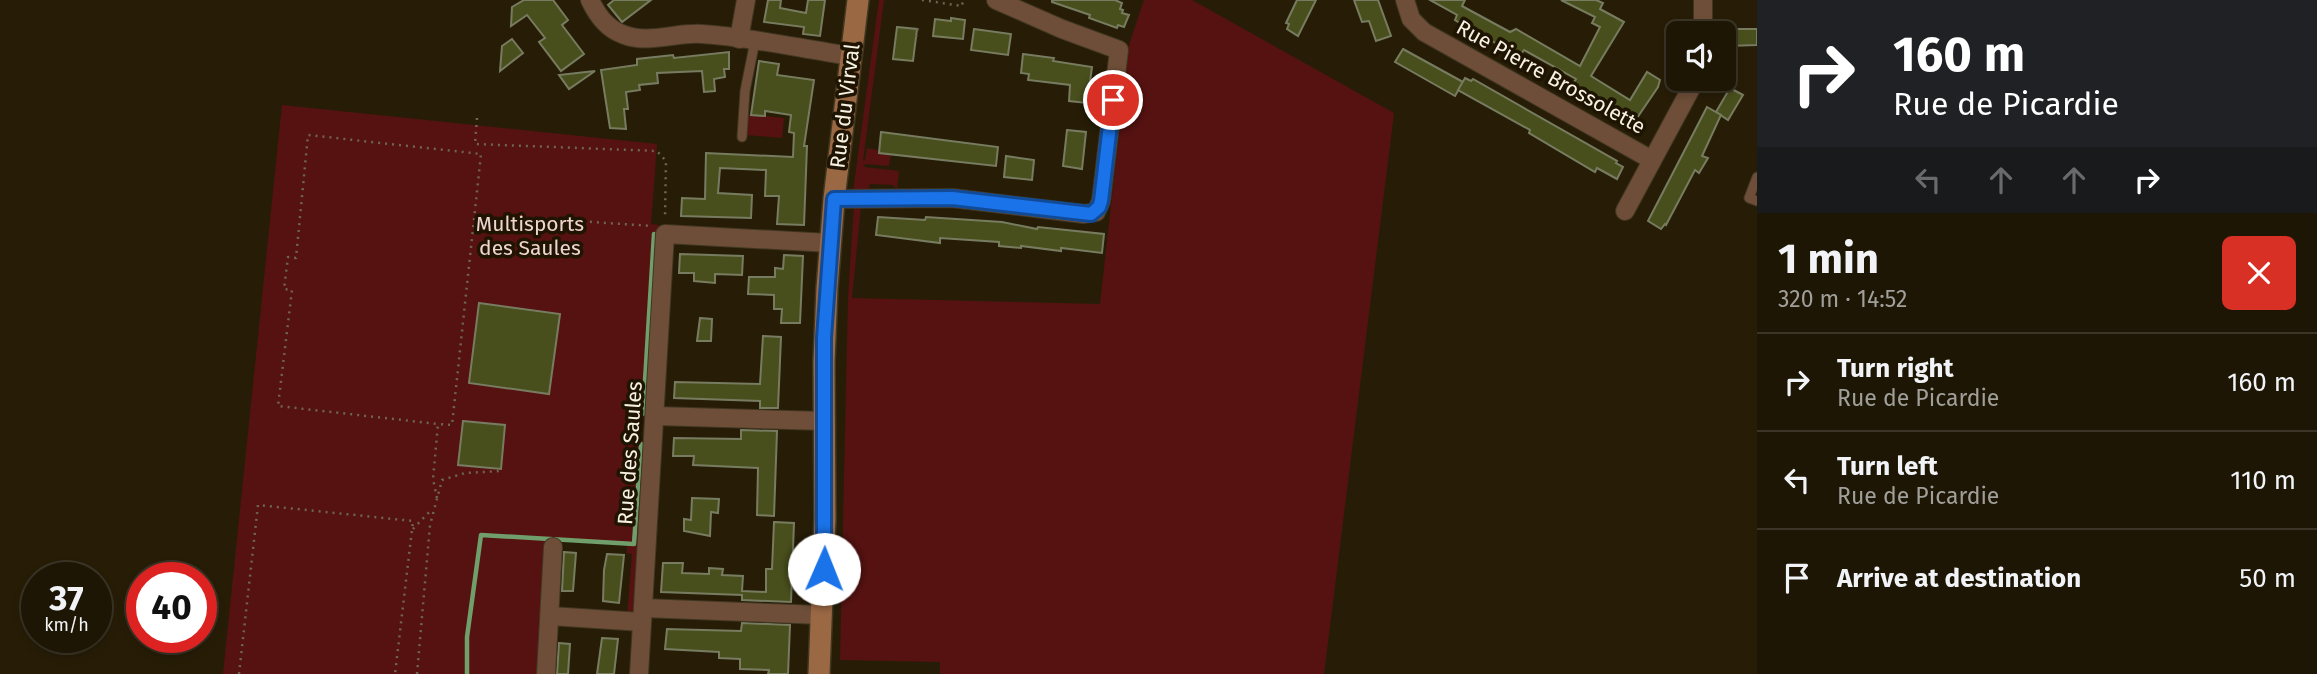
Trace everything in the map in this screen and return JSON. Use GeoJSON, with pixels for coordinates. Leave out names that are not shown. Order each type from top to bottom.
{"type":"FeatureCollection","features":[{"type":"Feature","properties":{"kind":"street"},"geometry":{"type":"LineString","coordinates":[[590,0],[604,22],[621,34],[631,37],[691,34],[851,56]]}},
{"type":"Feature","properties":{"kind":"street"},"geometry":{"type":"LineString","coordinates":[[746,0],[747,40]]}},
{"type":"Feature","properties":{"kind":"street","name":"Rue du Virval"},"geometry":{"type":"LineString","coordinates":[[820,674],[825,519],[824,338],[834,199],[858,0]]}},
{"type":"Feature","properties":{"kind":"street"},"geometry":{"type":"LineString","coordinates":[[834,199],[942,197],[1084,214],[1096,212],[1101,201],[1119,50],[996,0]]}},
{"type":"Feature","properties":{"kind":"street","name":"Rue Pierre Brossolette"},"geometry":{"type":"LineString","coordinates":[[1405,0],[1411,19],[1424,32],[1652,160]]}},
{"type":"Feature","properties":{"kind":"street"},"geometry":{"type":"LineString","coordinates":[[1703,0],[1703,21]]}},
{"type":"Feature","properties":{"kind":"street"},"geometry":{"type":"LineString","coordinates":[[1625,211],[1689,91]]}},
{"type":"Feature","properties":{"kind":"street"},"geometry":{"type":"LineString","coordinates":[[665,231],[830,243]]}},
{"type":"Feature","properties":{"kind":"street","name":"Rue des Saules"},"geometry":{"type":"LineString","coordinates":[[639,674],[665,231]]}},
{"type":"Feature","properties":{"kind":"street"},"geometry":{"type":"LineString","coordinates":[[656,416],[824,421]]}},
{"type":"Feature","properties":{"kind":"street"},"geometry":{"type":"LineString","coordinates":[[546,674],[553,547]]}},
{"type":"Feature","properties":{"kind":"street"},"geometry":{"type":"LineString","coordinates":[[550,616],[822,615]]}},
{"type":"Feature","properties":{"kind":"lane"},"geometry":{"type":"LineString","coordinates":[[742,137],[747,40]]}},
{"type":"Feature","properties":{"kind":"lane"},"geometry":{"type":"LineString","coordinates":[[1757,177],[1749,198],[1757,201]]}},
{"type":"Feature","properties":{"kind":"path"},"geometry":{"type":"LineString","coordinates":[[922,0],[962,6],[963,0]]}},
{"type":"Feature","properties":{"kind":"path"},"geometry":{"type":"LineString","coordinates":[[916,37],[918,27]]}},
{"type":"Feature","properties":{"kind":"path"},"geometry":{"type":"LineString","coordinates":[[477,118],[475,144],[657,151],[666,161],[665,231],[577,222],[570,227],[567,222]]}},
{"type":"Feature","properties":{"kind":"path"},"geometry":{"type":"LineString","coordinates":[[308,135],[481,154],[452,425],[438,424],[278,406],[292,290],[284,289],[288,257],[296,258],[308,135]]}},
{"type":"Feature","properties":{"kind":"path"},"geometry":{"type":"LineString","coordinates":[[437,498],[433,479],[438,424]]}},
{"type":"Feature","properties":{"kind":"path"},"geometry":{"type":"LineString","coordinates":[[416,674],[430,525],[442,480],[465,472],[501,471]]}},
{"type":"Feature","properties":{"kind":"path"},"geometry":{"type":"LineString","coordinates":[[239,674],[258,505],[413,522],[394,674]]}},
{"type":"Feature","properties":{"kind":"path"},"geometry":{"type":"LineString","coordinates":[[411,530],[435,506]]}},
{"type":"Feature","properties":{"kind":"green space"},"geometry":{"type":"Polygon","coordinates":[[[879,0],[884,0],[863,161],[867,148],[891,153],[889,166],[865,164],[864,167],[899,171],[897,189],[893,185],[870,184],[868,191],[853,192],[879,0]]]}},
{"type":"Feature","properties":{"kind":"green space"},"geometry":{"type":"Polygon","coordinates":[[[1144,0],[1192,0],[1394,113],[1324,674],[940,674],[940,662],[840,660],[848,298],[854,206],[861,206],[852,298],[1100,304],[1129,45],[1144,0]]]}},
{"type":"Feature","properties":{"kind":"green space","name":"Multisports des Saules"},"geometry":{"type":"Polygon","coordinates":[[[282,105],[657,144],[651,224],[659,225],[650,416],[638,419],[636,438],[647,443],[634,612],[627,616],[632,554],[627,553],[627,544],[561,539],[539,674],[223,674],[282,105]]]}},
{"type":"Feature","properties":{"kind":"green space"},"geometry":{"type":"Polygon","coordinates":[[[748,114],[784,118],[782,138],[746,135],[748,114]]]}},
{"type":"Feature","properties":{"kind":"building"},"geometry":{"type":"Polygon","coordinates":[[[524,0],[553,0],[568,20],[562,25],[584,54],[561,71],[539,42],[545,38],[527,15],[511,26],[512,7],[524,0]]]}},
{"type":"Feature","properties":{"kind":"building"},"geometry":{"type":"Polygon","coordinates":[[[614,0],[651,0],[622,22],[608,5],[614,0]]]}},
{"type":"Feature","properties":{"kind":"building"},"geometry":{"type":"Polygon","coordinates":[[[768,0],[781,0],[780,8],[806,13],[808,0],[825,0],[820,36],[803,34],[804,27],[764,22],[768,0]]]}},
{"type":"Feature","properties":{"kind":"building"},"geometry":{"type":"Polygon","coordinates":[[[1052,0],[1115,0],[1122,3],[1122,13],[1129,15],[1124,27],[1118,25],[1117,28],[1052,0]]]}},
{"type":"Feature","properties":{"kind":"building"},"geometry":{"type":"Polygon","coordinates":[[[1297,0],[1316,0],[1298,36],[1287,29],[1289,24],[1286,23],[1297,0]]]}},
{"type":"Feature","properties":{"kind":"building"},"geometry":{"type":"Polygon","coordinates":[[[1354,0],[1378,0],[1391,36],[1376,41],[1369,21],[1362,22],[1354,0]]]}},
{"type":"Feature","properties":{"kind":"building"},"geometry":{"type":"Polygon","coordinates":[[[1430,0],[1465,0],[1462,6],[1510,32],[1516,29],[1580,66],[1600,27],[1592,23],[1595,17],[1561,0],[1596,0],[1603,3],[1600,9],[1624,22],[1591,76],[1630,100],[1647,72],[1660,80],[1658,87],[1637,118],[1607,102],[1606,105],[1572,85],[1576,79],[1524,50],[1520,56],[1480,35],[1455,20],[1457,15],[1430,0]]]}},
{"type":"Feature","properties":{"kind":"building"},"geometry":{"type":"Polygon","coordinates":[[[951,18],[965,20],[963,39],[933,36],[935,19],[951,21],[951,18]]]}},
{"type":"Feature","properties":{"kind":"building"},"geometry":{"type":"Polygon","coordinates":[[[897,27],[917,29],[913,61],[893,59],[897,27]]]}},
{"type":"Feature","properties":{"kind":"building"},"geometry":{"type":"Polygon","coordinates":[[[974,29],[1011,34],[1008,55],[971,50],[974,29]]]}},
{"type":"Feature","properties":{"kind":"building"},"geometry":{"type":"Polygon","coordinates":[[[1736,29],[1757,29],[1757,45],[1736,46],[1736,29]]]}},
{"type":"Feature","properties":{"kind":"building"},"geometry":{"type":"Polygon","coordinates":[[[512,39],[523,53],[500,71],[502,46],[512,39]]]}},
{"type":"Feature","properties":{"kind":"building"},"geometry":{"type":"Polygon","coordinates":[[[1403,49],[1463,82],[1455,96],[1395,62],[1403,49]]]}},
{"type":"Feature","properties":{"kind":"building"},"geometry":{"type":"Polygon","coordinates":[[[729,52],[729,69],[724,69],[725,77],[714,79],[715,91],[704,92],[702,71],[657,73],[658,83],[639,85],[640,90],[626,92],[626,129],[610,128],[601,70],[637,65],[637,59],[729,52]]]}},
{"type":"Feature","properties":{"kind":"building"},"geometry":{"type":"Polygon","coordinates":[[[1023,54],[1092,67],[1087,103],[1069,101],[1070,85],[1028,80],[1029,74],[1021,73],[1023,54]]]}},
{"type":"Feature","properties":{"kind":"building"},"geometry":{"type":"Polygon","coordinates":[[[759,61],[779,64],[777,75],[814,80],[804,146],[807,146],[804,225],[777,224],[779,196],[765,196],[766,170],[720,168],[718,193],[752,195],[751,218],[681,216],[682,198],[705,199],[706,153],[793,157],[794,133],[789,132],[791,115],[765,111],[765,116],[751,115],[759,61]]]}},
{"type":"Feature","properties":{"kind":"building"},"geometry":{"type":"Polygon","coordinates":[[[595,71],[569,89],[559,75],[595,71]]]}},
{"type":"Feature","properties":{"kind":"building"},"geometry":{"type":"Polygon","coordinates":[[[1465,78],[1471,81],[1473,79],[1617,161],[1616,163],[1623,167],[1617,179],[1597,168],[1595,172],[1529,133],[1530,130],[1458,90],[1465,78]]]}},
{"type":"Feature","properties":{"kind":"building"},"geometry":{"type":"Polygon","coordinates":[[[1728,91],[1743,95],[1728,120],[1716,112],[1728,91]]]}},
{"type":"Feature","properties":{"kind":"building"},"geometry":{"type":"Polygon","coordinates":[[[1707,107],[1721,115],[1702,156],[1708,158],[1699,173],[1695,170],[1666,225],[1661,229],[1648,221],[1707,107]]]}},
{"type":"Feature","properties":{"kind":"building"},"geometry":{"type":"Polygon","coordinates":[[[1067,130],[1086,132],[1082,169],[1063,166],[1067,130]]]}},
{"type":"Feature","properties":{"kind":"building"},"geometry":{"type":"Polygon","coordinates":[[[881,132],[998,147],[996,166],[879,153],[881,132]]]}},
{"type":"Feature","properties":{"kind":"building"},"geometry":{"type":"Polygon","coordinates":[[[1006,156],[1034,160],[1032,180],[1004,177],[1006,156]]]}},
{"type":"Feature","properties":{"kind":"building"},"geometry":{"type":"Polygon","coordinates":[[[878,217],[1002,222],[1037,229],[1104,234],[1102,253],[1061,248],[1061,251],[999,246],[999,242],[940,238],[940,243],[876,235],[878,217]]]}},
{"type":"Feature","properties":{"kind":"building"},"geometry":{"type":"Polygon","coordinates":[[[680,254],[743,256],[742,275],[715,274],[715,283],[694,281],[694,273],[679,273],[680,254]]]}},
{"type":"Feature","properties":{"kind":"building"},"geometry":{"type":"Polygon","coordinates":[[[784,255],[803,256],[800,323],[781,323],[782,309],[774,309],[774,295],[748,294],[749,277],[775,277],[775,268],[783,269],[784,255]]]}},
{"type":"Feature","properties":{"kind":"building"},"geometry":{"type":"Polygon","coordinates":[[[479,303],[560,314],[549,394],[469,383],[479,303]]]}},
{"type":"Feature","properties":{"kind":"building"},"geometry":{"type":"Polygon","coordinates":[[[700,318],[712,319],[711,341],[697,341],[700,318]]]}},
{"type":"Feature","properties":{"kind":"building"},"geometry":{"type":"Polygon","coordinates":[[[763,336],[781,337],[778,408],[760,408],[760,401],[674,398],[675,382],[760,384],[763,336]]]}},
{"type":"Feature","properties":{"kind":"building"},"geometry":{"type":"Polygon","coordinates":[[[463,421],[505,425],[501,469],[458,465],[463,421]]]}},
{"type":"Feature","properties":{"kind":"building"},"geometry":{"type":"Polygon","coordinates":[[[741,430],[777,431],[774,516],[757,515],[758,468],[693,465],[694,456],[673,456],[674,438],[741,439],[741,430]]]}},
{"type":"Feature","properties":{"kind":"building"},"geometry":{"type":"Polygon","coordinates":[[[692,498],[719,499],[718,513],[711,512],[710,536],[684,531],[684,519],[691,520],[692,498]]]}},
{"type":"Feature","properties":{"kind":"building"},"geometry":{"type":"Polygon","coordinates":[[[774,522],[794,523],[791,602],[742,600],[742,595],[661,592],[663,563],[683,563],[682,573],[709,574],[709,568],[723,569],[722,575],[743,576],[742,591],[766,592],[766,569],[772,569],[774,522]]]}},
{"type":"Feature","properties":{"kind":"building"},"geometry":{"type":"Polygon","coordinates":[[[564,552],[576,553],[573,591],[562,591],[564,552]]]}},
{"type":"Feature","properties":{"kind":"building"},"geometry":{"type":"Polygon","coordinates":[[[607,554],[624,555],[619,603],[603,601],[607,554]]]}},
{"type":"Feature","properties":{"kind":"building"},"geometry":{"type":"Polygon","coordinates":[[[742,623],[790,625],[788,674],[740,669],[740,659],[719,658],[719,652],[665,649],[667,629],[741,631],[742,623]]]}},
{"type":"Feature","properties":{"kind":"building"},"geometry":{"type":"Polygon","coordinates":[[[602,638],[618,639],[614,674],[597,674],[602,638]]]}},
{"type":"Feature","properties":{"kind":"building"},"geometry":{"type":"Polygon","coordinates":[[[559,643],[570,644],[568,674],[557,674],[559,643]]]}},
{"type":"Feature","properties":{"kind":"waterway"},"geometry":{"type":"LineString","coordinates":[[643,414],[654,234]]}},
{"type":"Feature","properties":{"kind":"waterway"},"geometry":{"type":"LineString","coordinates":[[467,674],[467,637],[481,535],[634,544],[641,444]]}},
{"type":"Feature","properties":{"kind":"route"},"geometry":{"type":"LineString","coordinates":[[824,569],[824,338],[834,199],[952,198],[1091,214],[1096,212],[1101,201],[1113,100]]}}]}
